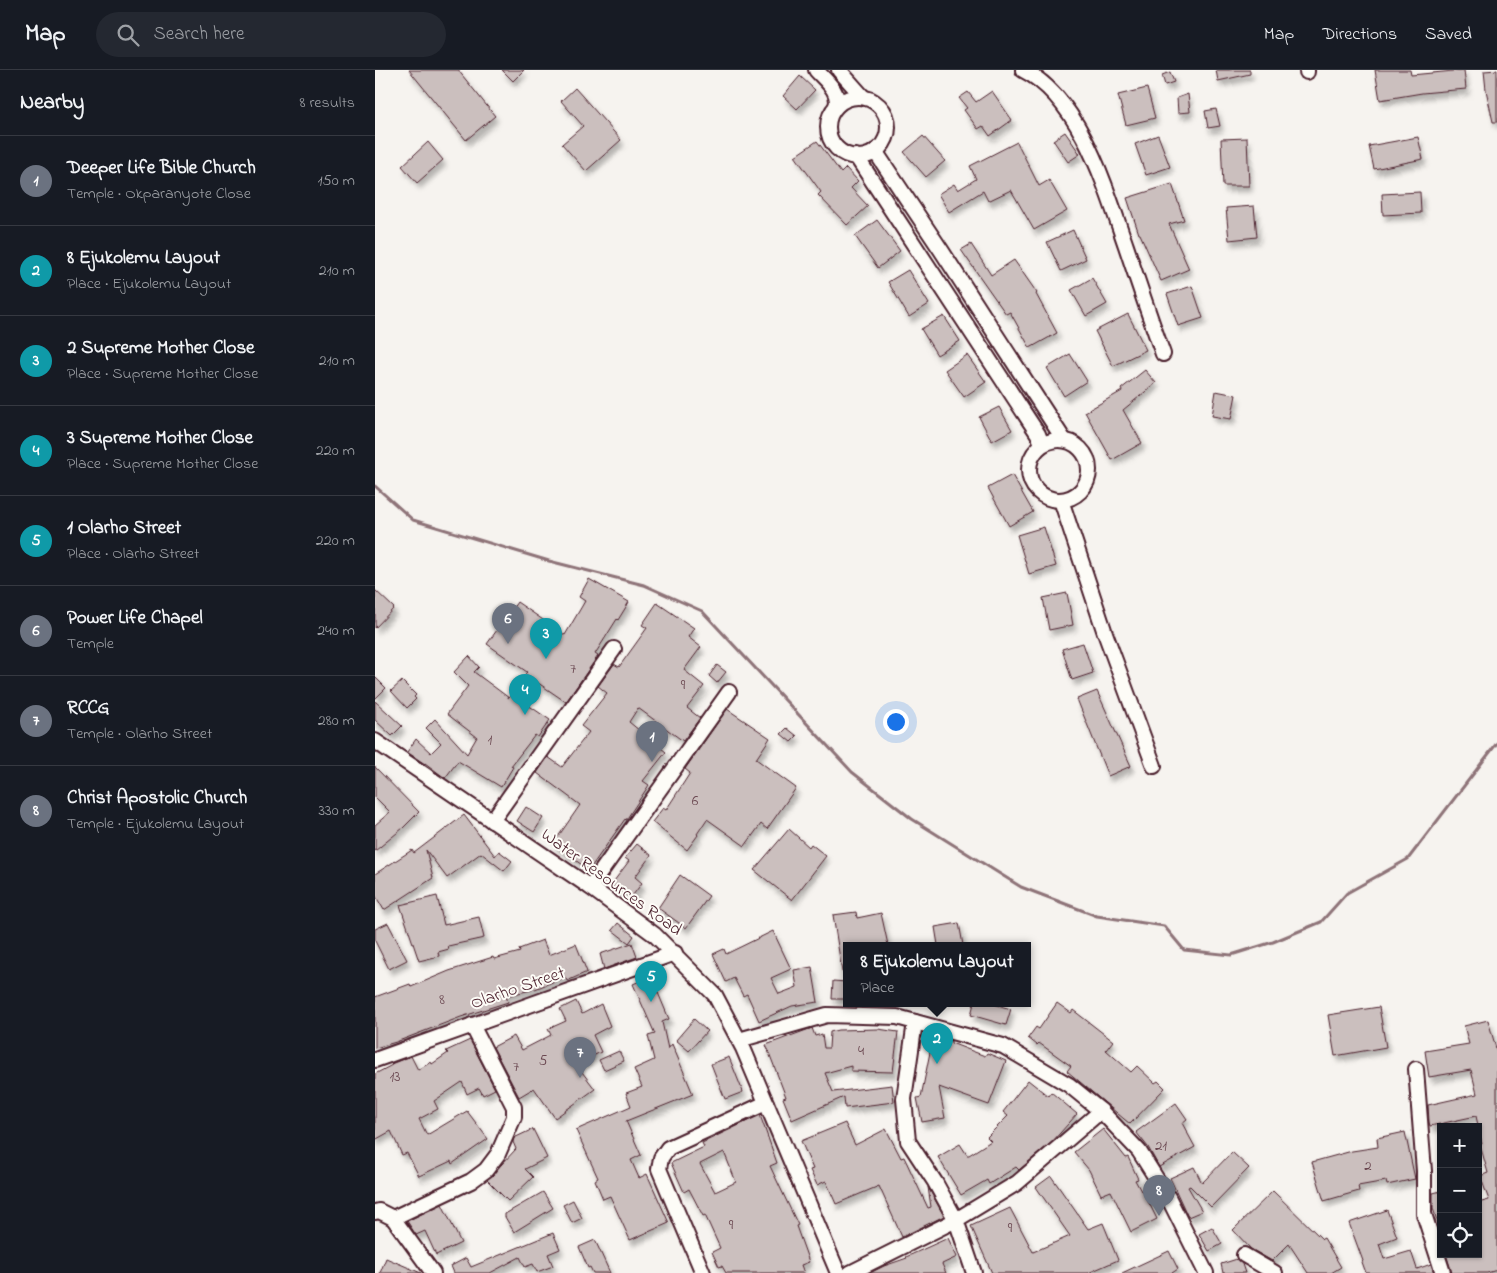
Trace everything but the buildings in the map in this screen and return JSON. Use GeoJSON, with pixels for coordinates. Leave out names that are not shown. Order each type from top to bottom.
{"type":"FeatureCollection","features":[{"type":"Feature","properties":{"kind":"street"},"geometry":{"type":"LineString","coordinates":[[816,70],[836,94],[838,100],[828,123],[832,142],[838,149],[846,154],[866,156],[882,144],[887,135],[887,120],[880,107],[872,100],[863,97],[853,97],[844,100],[836,106]]}},
{"type":"Feature","properties":{"kind":"street"},"geometry":{"type":"LineString","coordinates":[[839,70],[863,97]]}},
{"type":"Feature","properties":{"kind":"street"},"geometry":{"type":"LineString","coordinates":[[1023,70],[1034,75],[1065,107],[1098,167],[1163,354]]}},
{"type":"Feature","properties":{"kind":"street"},"geometry":{"type":"LineString","coordinates":[[875,151],[1064,440]]}},
{"type":"Feature","properties":{"kind":"street"},"geometry":{"type":"LineString","coordinates":[[855,156],[970,330],[1042,444]]}},
{"type":"Feature","properties":{"kind":"street"},"geometry":{"type":"LineString","coordinates":[[911,241],[927,230]]}},
{"type":"Feature","properties":{"kind":"street"},"geometry":{"type":"LineString","coordinates":[[925,261],[941,250]]}},
{"type":"Feature","properties":{"kind":"street"},"geometry":{"type":"LineString","coordinates":[[970,330],[985,320]]}},
{"type":"Feature","properties":{"kind":"street"},"geometry":{"type":"LineString","coordinates":[[982,349],[998,339]]}},
{"type":"Feature","properties":{"kind":"street"},"geometry":{"type":"LineString","coordinates":[[1053,440],[1064,440],[1074,444],[1082,451],[1087,460],[1089,471],[1086,482],[1080,491],[1071,497],[1061,500],[1049,498],[1040,493],[1032,484],[1029,462],[1034,452],[1042,444],[1053,440]]}},
{"type":"Feature","properties":{"kind":"street"},"geometry":{"type":"LineString","coordinates":[[1061,500],[1105,634],[1154,766]]}},
{"type":"Feature","properties":{"kind":"street"},"geometry":{"type":"LineString","coordinates":[[492,821],[614,648]]}},
{"type":"Feature","properties":{"kind":"street"},"geometry":{"type":"LineString","coordinates":[[590,887],[729,692]]}},
{"type":"Feature","properties":{"kind":"street","name":"Water Resources Road"},"geometry":{"type":"LineString","coordinates":[[375,741],[590,887],[655,935],[715,995],[739,1040],[838,1273]]}},
{"type":"Feature","properties":{"kind":"street","name":"Olarho Street"},"geometry":{"type":"LineString","coordinates":[[375,1060],[675,954]]}},
{"type":"Feature","properties":{"kind":"street"},"geometry":{"type":"LineString","coordinates":[[739,1040],[827,1015],[897,1017],[1003,1046],[1069,1085],[1101,1111],[1139,1151],[1168,1197],[1206,1273]]}},
{"type":"Feature","properties":{"kind":"street"},"geometry":{"type":"LineString","coordinates":[[915,1022],[904,1099],[908,1141],[935,1182],[956,1220],[974,1273]]}},
{"type":"Feature","properties":{"kind":"street"},"geometry":{"type":"LineString","coordinates":[[393,1218],[471,1181],[486,1170],[498,1154],[515,1117],[513,1107],[472,1025]]}},
{"type":"Feature","properties":{"kind":"street"},"geometry":{"type":"LineString","coordinates":[[1416,1069],[1423,1162],[1424,1214],[1443,1273]]}},
{"type":"Feature","properties":{"kind":"street"},"geometry":{"type":"LineString","coordinates":[[703,1273],[659,1169],[661,1158],[668,1148],[766,1103]]}},
{"type":"Feature","properties":{"kind":"street"},"geometry":{"type":"LineString","coordinates":[[850,1273],[956,1220],[1017,1183],[1101,1111]]}},
{"type":"Feature","properties":{"kind":"street"},"geometry":{"type":"LineString","coordinates":[[375,1212],[379,1211],[393,1218],[433,1273]]}},
{"type":"Feature","properties":{"kind":"street"},"geometry":{"type":"LineString","coordinates":[[1244,1255],[1275,1273]]}},
{"type":"Feature","properties":{"kind":"waterway"},"geometry":{"type":"LineString","coordinates":[[375,486],[413,520],[549,561],[644,585],[702,611],[852,772],[912,819],[1021,887],[1097,916],[1164,926],[1184,950],[1231,955],[1273,942],[1321,922],[1347,893],[1408,859],[1497,743]]}},
{"type":"Feature","properties":{"kind":"place","name":"Power Life Chapel"},"geometry":{"type":"Point","coordinates":[508,644]}},
{"type":"Feature","properties":{"kind":"place","name":"2 Supreme Mother Close"},"geometry":{"type":"Point","coordinates":[546,659]}},
{"type":"Feature","properties":{"kind":"place","name":"3 Supreme Mother Close"},"geometry":{"type":"Point","coordinates":[525,715]}},
{"type":"Feature","properties":{"kind":"place","name":"Deeper Life Bible Church"},"geometry":{"type":"Point","coordinates":[652,762]}},
{"type":"Feature","properties":{"kind":"place","name":"1 Olarho Street"},"geometry":{"type":"Point","coordinates":[651,1002]}},
{"type":"Feature","properties":{"kind":"place","name":"8 Ejukolemu Layout"},"geometry":{"type":"Point","coordinates":[937,1064]}},
{"type":"Feature","properties":{"kind":"place","name":"RCCG"},"geometry":{"type":"Point","coordinates":[580,1078]}},
{"type":"Feature","properties":{"kind":"place","name":"Christ Apostolic Church"},"geometry":{"type":"Point","coordinates":[1159,1216]}}]}
